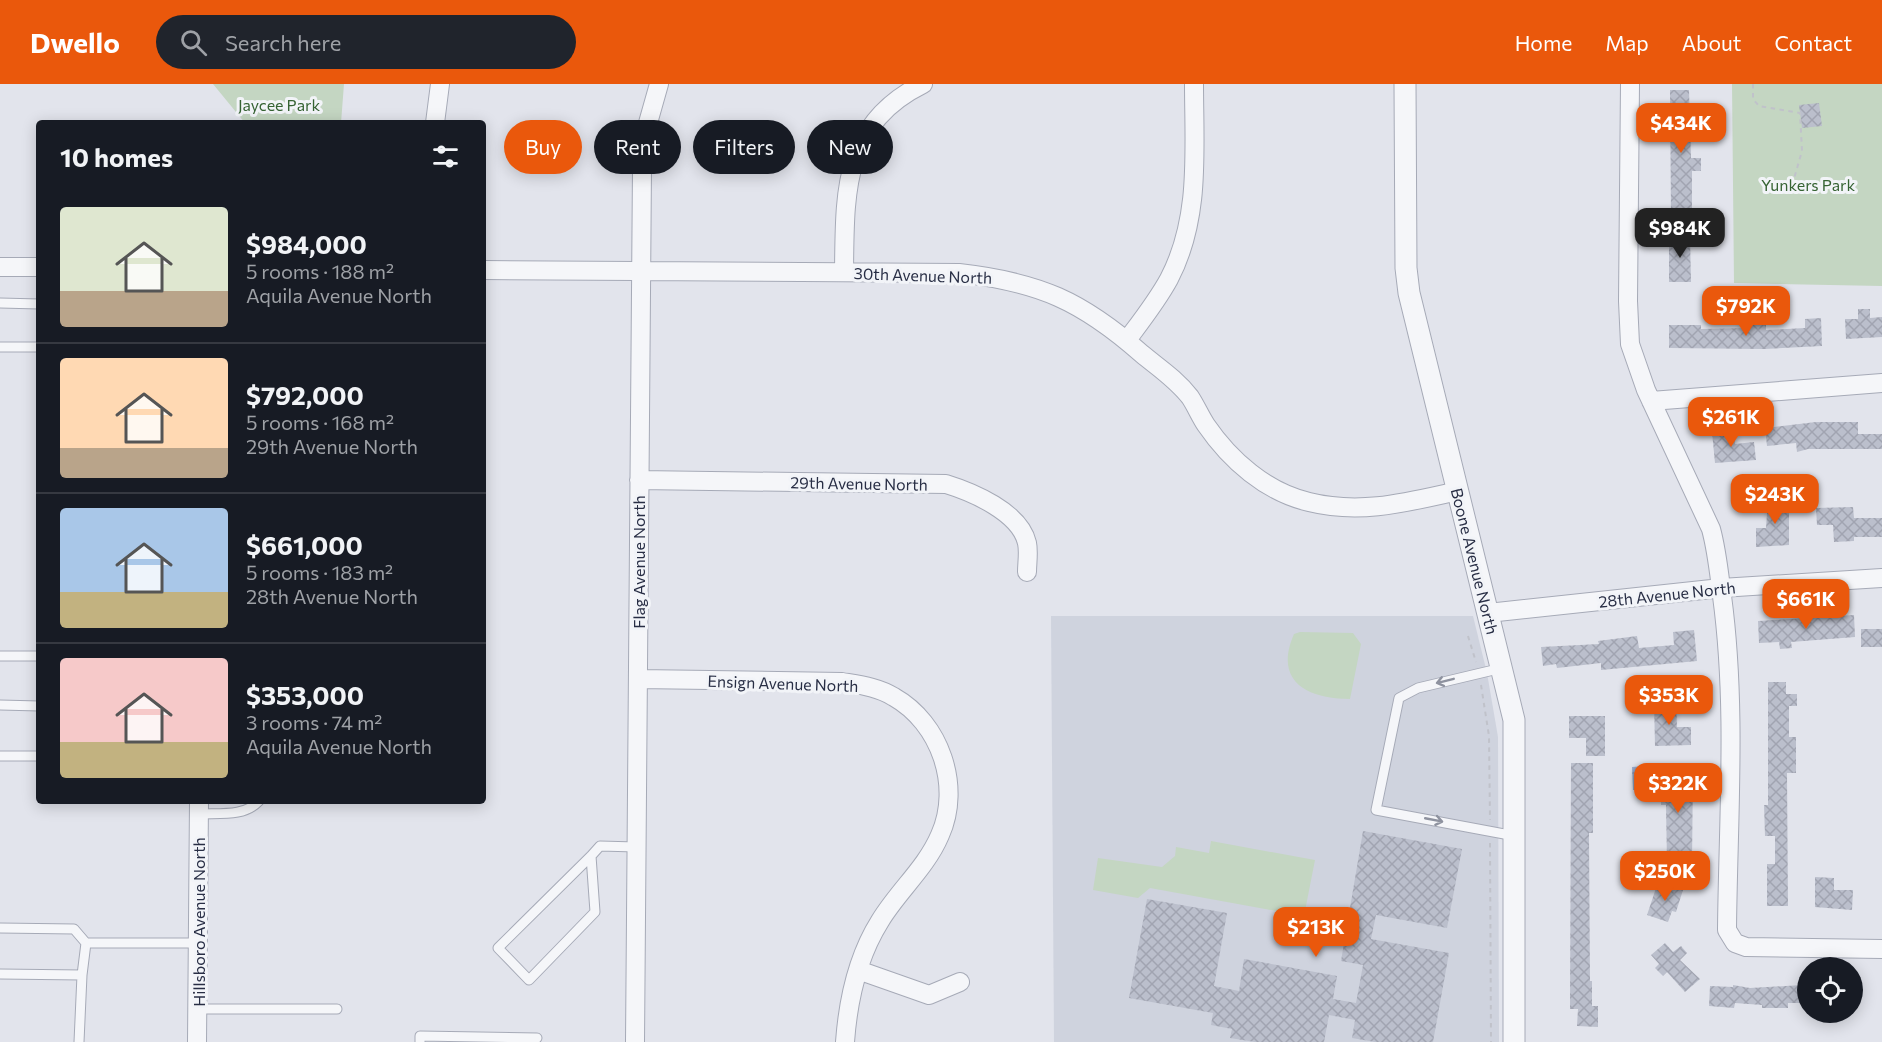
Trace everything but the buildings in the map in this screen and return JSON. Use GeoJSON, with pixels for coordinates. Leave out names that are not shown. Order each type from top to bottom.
{"type":"FeatureCollection","features":[{"type":"Feature","properties":{"kind":"street"},"geometry":{"type":"LineString","coordinates":[[435,120],[440,84]]}},
{"type":"Feature","properties":{"kind":"street","name":"Flag Avenue North"},"geometry":{"type":"LineString","coordinates":[[636,1042],[642,167],[646,130],[659,84]]}},
{"type":"Feature","properties":{"kind":"street"},"geometry":{"type":"LineString","coordinates":[[844,272],[847,184],[854,158],[886,110],[907,92],[923,84]]}},
{"type":"Feature","properties":{"kind":"street"},"geometry":{"type":"LineString","coordinates":[[1127,340],[1169,279],[1182,248],[1195,190],[1194,84]]}},
{"type":"Feature","properties":{"kind":"street","name":"Boone Avenue North"},"geometry":{"type":"LineString","coordinates":[[1406,84],[1406,268],[1409,293],[1514,720],[1514,1042]]}},
{"type":"Feature","properties":{"kind":"street"},"geometry":{"type":"LineString","coordinates":[[1630,84],[1628,320],[1630,344],[1651,401],[1711,529],[1721,588],[1730,692],[1727,930],[1735,943],[1746,946],[1882,949]]}},
{"type":"Feature","properties":{"kind":"street"},"geometry":{"type":"LineString","coordinates":[[0,267],[36,267]]}},
{"type":"Feature","properties":{"kind":"street","name":"30th Avenue North"},"geometry":{"type":"LineString","coordinates":[[486,270],[959,273],[1001,278],[1042,289],[1077,305],[1105,322],[1169,374],[1190,397],[1225,450],[1250,473],[1278,490],[1308,502],[1342,508],[1374,508],[1458,491]]}},
{"type":"Feature","properties":{"kind":"street"},"geometry":{"type":"LineString","coordinates":[[1651,401],[1882,383]]}},
{"type":"Feature","properties":{"kind":"street","name":"29th Avenue North"},"geometry":{"type":"LineString","coordinates":[[639,480],[946,484],[992,503],[1016,524],[1027,542],[1027,572]]}},
{"type":"Feature","properties":{"kind":"street","name":"28th Avenue North"},"geometry":{"type":"LineString","coordinates":[[1488,613],[1721,588],[1882,578]]}},
{"type":"Feature","properties":{"kind":"street","name":"Ensign Avenue North"},"geometry":{"type":"LineString","coordinates":[[638,679],[842,682],[871,686],[893,696],[914,710],[940,750],[946,771],[948,812],[928,859],[880,920],[858,970],[847,1017],[845,1042]]}},
{"type":"Feature","properties":{"kind":"street","name":"Hillsboro Avenue North"},"geometry":{"type":"LineString","coordinates":[[197,1042],[199,808]]}},
{"type":"Feature","properties":{"kind":"street"},"geometry":{"type":"LineString","coordinates":[[858,970],[929,995],[960,982]]}},
{"type":"Feature","properties":{"kind":"lane"},"geometry":{"type":"LineString","coordinates":[[0,303],[36,304]]}},
{"type":"Feature","properties":{"kind":"lane"},"geometry":{"type":"LineString","coordinates":[[0,347],[36,347]]}},
{"type":"Feature","properties":{"kind":"lane"},"geometry":{"type":"LineString","coordinates":[[0,656],[36,656]]}},
{"type":"Feature","properties":{"kind":"lane"},"geometry":{"type":"LineString","coordinates":[[1502,668],[1418,688],[1399,698],[1377,810],[1515,836]]}},
{"type":"Feature","properties":{"kind":"lane"},"geometry":{"type":"LineString","coordinates":[[0,705],[36,705]]}},
{"type":"Feature","properties":{"kind":"lane"},"geometry":{"type":"LineString","coordinates":[[0,756],[36,756]]}},
{"type":"Feature","properties":{"kind":"lane"},"geometry":{"type":"LineString","coordinates":[[236,813],[238,804]]}},
{"type":"Feature","properties":{"kind":"lane"},"geometry":{"type":"LineString","coordinates":[[199,808],[236,813],[252,808],[256,804]]}},
{"type":"Feature","properties":{"kind":"lane"},"geometry":{"type":"LineString","coordinates":[[591,856],[595,912],[529,980],[498,948],[600,846],[636,847]]}},
{"type":"Feature","properties":{"kind":"lane"},"geometry":{"type":"LineString","coordinates":[[0,928],[74,929],[86,943],[198,943]]}},
{"type":"Feature","properties":{"kind":"lane"},"geometry":{"type":"LineString","coordinates":[[79,1042],[81,975],[86,943]]}},
{"type":"Feature","properties":{"kind":"lane"},"geometry":{"type":"LineString","coordinates":[[0,974],[81,975]]}},
{"type":"Feature","properties":{"kind":"lane"},"geometry":{"type":"LineString","coordinates":[[197,1009],[337,1009]]}},
{"type":"Feature","properties":{"kind":"lane"},"geometry":{"type":"LineString","coordinates":[[420,1042],[420,1036],[537,1038]]}},
{"type":"Feature","properties":{"kind":"path"},"geometry":{"type":"LineString","coordinates":[[1753,84],[1753,99],[1759,106],[1800,113],[1802,151],[1789,196]]}},
{"type":"Feature","properties":{"kind":"shaded area"},"geometry":{"type":"Polygon","coordinates":[[[1051,616],[1473,616],[1487,673],[1498,737],[1499,1042],[1054,1042],[1051,616]]]}},
{"type":"Feature","properties":{"kind":"green space","name":"Jaycee Park"},"geometry":{"type":"Polygon","coordinates":[[[213,84],[344,84],[341,120],[243,120],[213,84]]]}},
{"type":"Feature","properties":{"kind":"green space","name":"Yunkers Park"},"geometry":{"type":"Polygon","coordinates":[[[1732,84],[1882,84],[1882,286],[1734,283],[1732,84]]]}},
{"type":"Feature","properties":{"kind":"green space"},"geometry":{"type":"Polygon","coordinates":[[[1300,632],[1353,633],[1361,644],[1350,699],[1321,696],[1308,691],[1291,676],[1288,664],[1289,651],[1294,634],[1300,632]]]}},
{"type":"Feature","properties":{"kind":"green space"},"geometry":{"type":"Polygon","coordinates":[[[1211,841],[1315,860],[1304,916],[1150,888],[1138,898],[1093,890],[1098,858],[1162,867],[1175,856],[1176,847],[1209,853],[1211,841]]]}},
{"type":"Feature","properties":{"kind":"water"},"geometry":{"type":"Polygon","coordinates":[[[1646,766],[1644,790],[1633,790],[1632,767],[1646,766]]]}}]}
